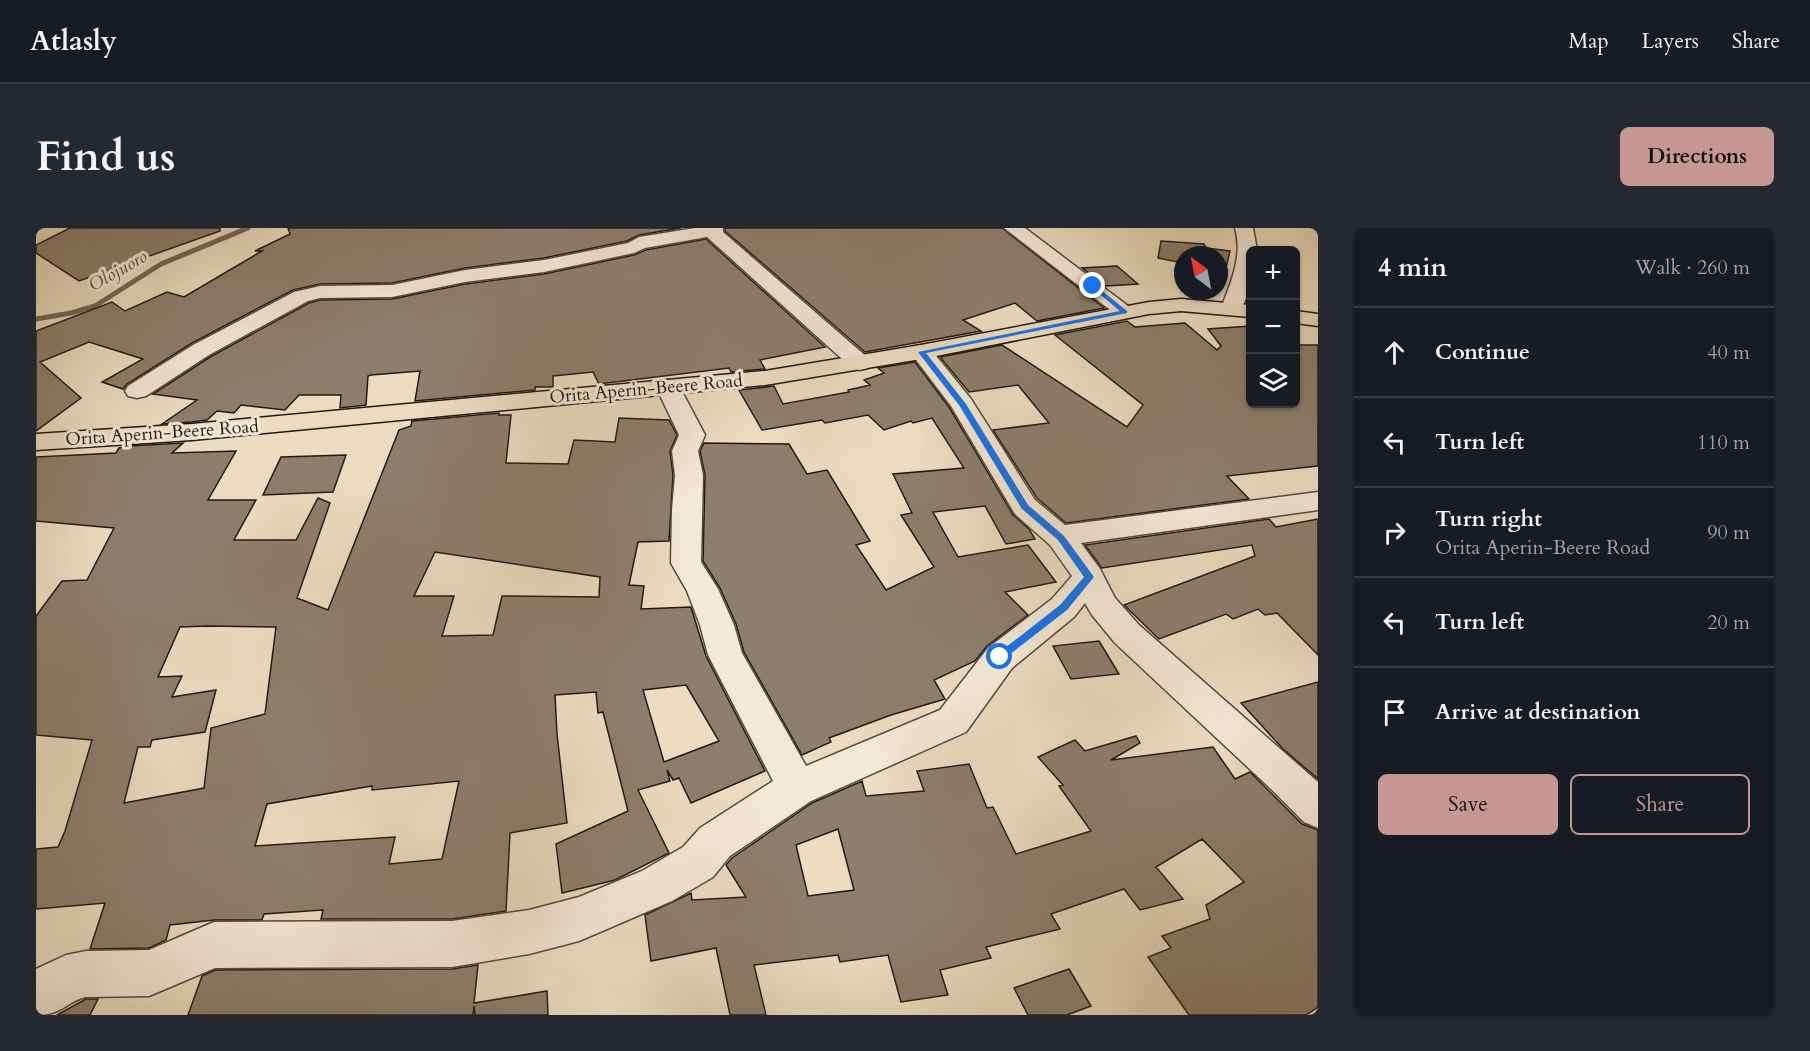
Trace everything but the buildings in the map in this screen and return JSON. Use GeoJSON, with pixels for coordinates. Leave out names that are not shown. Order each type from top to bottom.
{"type":"FeatureCollection","features":[{"type":"Feature","properties":{"kind":"main road","name":"Orita Aperin-Beere Road"},"geometry":{"type":"LineString","coordinates":[[36,442],[192,432],[765,378],[921,352],[1125,312],[1181,305],[1241,309]]}},
{"type":"Feature","properties":{"kind":"main road"},"geometry":{"type":"LineString","coordinates":[[1300,318],[1318,320]]}},
{"type":"Feature","properties":{"kind":"street"},"geometry":{"type":"LineString","coordinates":[[1013,228],[1125,312]]}},
{"type":"Feature","properties":{"kind":"street"},"geometry":{"type":"LineString","coordinates":[[1241,309],[1248,236],[1244,228]]}},
{"type":"Feature","properties":{"kind":"street"},"geometry":{"type":"LineString","coordinates":[[137,391],[201,350],[301,296],[320,292],[367,292],[417,287],[465,276],[544,266],[634,247],[639,243],[714,229],[713,233],[860,363]]}},
{"type":"Feature","properties":{"kind":"street"},"geometry":{"type":"LineString","coordinates":[[921,352],[962,404],[1025,507],[1059,536],[1089,577],[1103,606],[1126,634],[1318,809]]}},
{"type":"Feature","properties":{"kind":"street"},"geometry":{"type":"LineString","coordinates":[[668,387],[692,435],[686,451],[689,475],[686,510],[686,563],[702,589],[717,625],[725,655],[797,788]]}},
{"type":"Feature","properties":{"kind":"street"},"geometry":{"type":"LineString","coordinates":[[1059,536],[1318,501]]}},
{"type":"Feature","properties":{"kind":"street"},"geometry":{"type":"LineString","coordinates":[[36,993],[48,992],[66,978],[86,974],[150,973],[214,945],[316,946],[374,943],[452,945],[529,932],[579,919],[657,886],[698,862],[715,842],[797,788],[953,721],[1000,657],[1063,608],[1089,577]]}},
{"type":"Feature","properties":{"kind":"waterway","name":"Olojuoro"},"geometry":{"type":"LineString","coordinates":[[36,319],[95,306],[161,264],[248,228]]}},
{"type":"Feature","properties":{"kind":"route"},"geometry":{"type":"LineString","coordinates":[[1000,657],[1063,608],[1078,593],[1089,577],[1061,538],[1025,507],[962,404],[921,352],[1125,312],[1093,286]]}}]}
